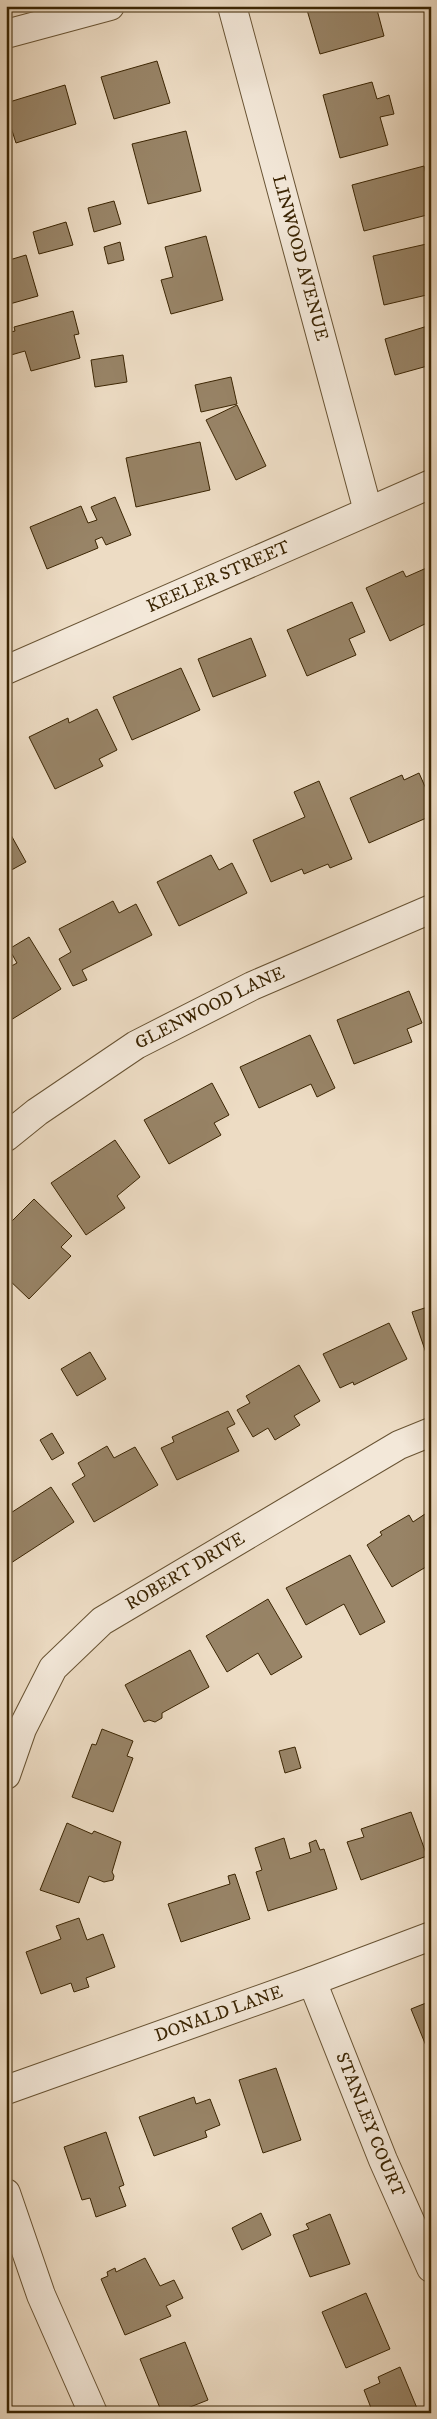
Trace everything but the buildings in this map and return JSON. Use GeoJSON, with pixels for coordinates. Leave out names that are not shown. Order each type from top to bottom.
{"type":"FeatureCollection","features":[{"type":"Feature","properties":{"kind":"street"},"geometry":{"type":"LineString","coordinates":[[6,34],[110,6]]}},
{"type":"Feature","properties":{"kind":"street","name":"LINWOOD AVENUE"},"geometry":{"type":"LineString","coordinates":[[232,6],[368,511]]}},
{"type":"Feature","properties":{"kind":"street","name":"KEELER STREET"},"geometry":{"type":"LineString","coordinates":[[7,669],[431,484]]}},
{"type":"Feature","properties":{"kind":"street","name":"GLENWOOD LANE"},"geometry":{"type":"LineString","coordinates":[[6,1136],[37,1112],[136,1045],[252,986],[431,909]]}},
{"type":"Feature","properties":{"kind":"street","name":"ROBERT DRIVE"},"geometry":{"type":"LineString","coordinates":[[6,1775],[22,1729],[53,1668],[102,1621],[398,1446],[431,1432]]}},
{"type":"Feature","properties":{"kind":"street","name":"DONALD LANE"},"geometry":{"type":"LineString","coordinates":[[6,2090],[312,1981],[431,1936]]}},
{"type":"Feature","properties":{"kind":"street","name":"STANLEY COURT"},"geometry":{"type":"LineString","coordinates":[[312,1981],[383,2160],[431,2268]]}},
{"type":"Feature","properties":{"kind":"street"},"geometry":{"type":"LineString","coordinates":[[6,2193],[41,2295],[93,2413]]}}]}
